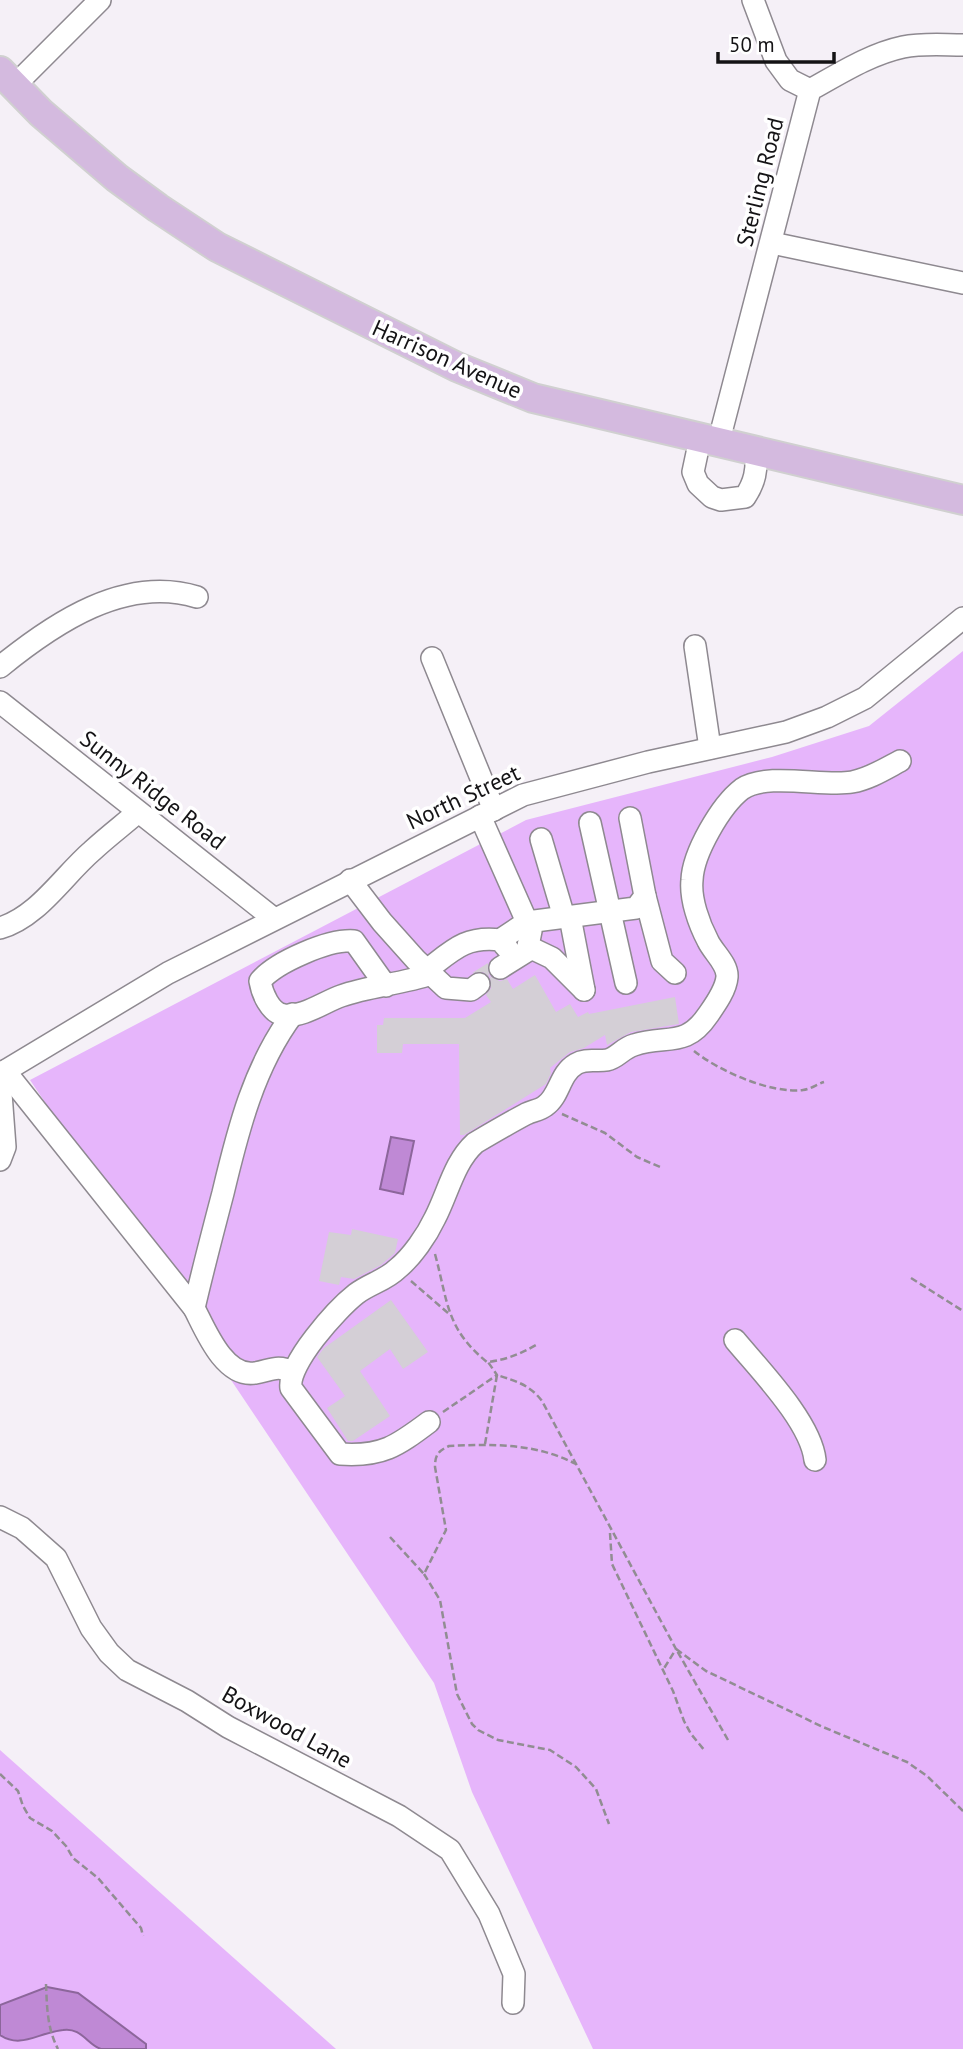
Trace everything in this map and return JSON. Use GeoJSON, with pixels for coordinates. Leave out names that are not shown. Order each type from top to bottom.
{"type":"FeatureCollection","features":[{"type":"Feature","properties":{"kind":"main road","name":"Harrison Avenue"},"geometry":{"type":"LineString","coordinates":[[7,79],[41,113],[107,170],[217,247],[457,367],[533,398],[963,500]]}},
{"type":"Feature","properties":{"kind":"street"},"geometry":{"type":"LineString","coordinates":[[7,79],[100,0]]}},
{"type":"Feature","properties":{"kind":"street"},"geometry":{"type":"LineString","coordinates":[[753,0],[776,61],[790,79],[810,90],[847,70],[904,47],[963,45]]}},
{"type":"Feature","properties":{"kind":"street","name":"Sterling Road"},"geometry":{"type":"LineString","coordinates":[[709,441],[772,243],[810,90]]}},
{"type":"Feature","properties":{"kind":"street"},"geometry":{"type":"LineString","coordinates":[[772,243],[963,283]]}},
{"type":"Feature","properties":{"kind":"street"},"geometry":{"type":"LineString","coordinates":[[709,441],[693,472],[698,484],[712,497],[721,500],[745,497],[757,470],[756,452]]}},
{"type":"Feature","properties":{"kind":"street"},"geometry":{"type":"LineString","coordinates":[[0,667],[43,634],[104,602],[149,591],[182,592],[197,597]]}},
{"type":"Feature","properties":{"kind":"street","name":"North Street"},"geometry":{"type":"LineString","coordinates":[[2,1075],[168,973],[273,918],[523,795],[648,762],[786,732],[827,717],[865,698],[963,618]]}},
{"type":"Feature","properties":{"kind":"street"},"geometry":{"type":"LineString","coordinates":[[695,646],[710,748]]}},
{"type":"Feature","properties":{"kind":"street"},"geometry":{"type":"LineString","coordinates":[[432,658],[531,932],[514,959]]}},
{"type":"Feature","properties":{"kind":"street","name":"Sunny Ridge Road"},"geometry":{"type":"LineString","coordinates":[[0,702],[273,918]]}},
{"type":"Feature","properties":{"kind":"street"},"geometry":{"type":"LineString","coordinates":[[429,1422],[404,1441],[382,1452],[359,1456],[341,1454],[291,1388],[292,1372],[338,1311],[367,1286],[397,1270],[430,1227],[468,1149],[496,1131],[547,1106],[566,1072],[577,1064],[587,1060],[610,1059],[635,1044],[683,1038],[707,1017],[727,976],[726,967],[706,938],[693,897],[691,881],[697,857],[725,807],[744,788],[754,784],[807,779],[852,782],[878,773],[900,761]]}},
{"type":"Feature","properties":{"kind":"street"},"geometry":{"type":"LineString","coordinates":[[0,928],[15,924],[43,901],[91,851],[138,812]]}},
{"type":"Feature","properties":{"kind":"street"},"geometry":{"type":"LineString","coordinates":[[630,818],[645,896],[662,961],[675,973]]}},
{"type":"Feature","properties":{"kind":"street"},"geometry":{"type":"LineString","coordinates":[[590,823],[626,983]]}},
{"type":"Feature","properties":{"kind":"street"},"geometry":{"type":"LineString","coordinates":[[514,959],[552,958],[584,990],[567,917],[541,839]]}},
{"type":"Feature","properties":{"kind":"street"},"geometry":{"type":"LineString","coordinates":[[350,880],[382,922],[446,988],[471,990],[479,984]]}},
{"type":"Feature","properties":{"kind":"street"},"geometry":{"type":"LineString","coordinates":[[500,940],[527,922],[636,908],[645,896]]}},
{"type":"Feature","properties":{"kind":"street"},"geometry":{"type":"LineString","coordinates":[[386,986],[354,941],[342,940],[327,943],[267,972],[260,981],[272,1009],[284,1015],[342,995],[386,986],[429,972],[456,947],[480,937],[500,940],[514,959]]}},
{"type":"Feature","properties":{"kind":"street"},"geometry":{"type":"LineString","coordinates":[[194,1308],[232,1157],[254,1083],[279,1032],[293,1014]]}},
{"type":"Feature","properties":{"kind":"street"},"geometry":{"type":"LineString","coordinates":[[0,1160],[5,1147],[2,1075]]}},
{"type":"Feature","properties":{"kind":"street"},"geometry":{"type":"LineString","coordinates":[[2,1075],[194,1308],[226,1362],[237,1369],[254,1374],[275,1367],[292,1372]]}},
{"type":"Feature","properties":{"kind":"street"},"geometry":{"type":"LineString","coordinates":[[735,1340],[782,1396],[808,1435],[815,1460]]}},
{"type":"Feature","properties":{"kind":"street","name":"Boxwood Lane"},"geometry":{"type":"LineString","coordinates":[[0,1517],[22,1528],[56,1558],[91,1628],[109,1653],[127,1670],[187,1701],[228,1727],[399,1816],[450,1850],[489,1914],[514,1974],[513,2003]]}},
{"type":"Feature","properties":{"kind":"path"},"geometry":{"type":"LineString","coordinates":[[683,1038],[700,1056],[754,1083],[799,1090],[824,1082]]}},
{"type":"Feature","properties":{"kind":"path"},"geometry":{"type":"LineString","coordinates":[[547,1106],[605,1133],[637,1157],[660,1167]]}},
{"type":"Feature","properties":{"kind":"path"},"geometry":{"type":"LineString","coordinates":[[430,1227],[452,1323],[467,1345],[487,1362],[497,1375],[522,1382],[533,1390],[728,1740]]}},
{"type":"Feature","properties":{"kind":"path"},"geometry":{"type":"LineString","coordinates":[[397,1270],[449,1313]]}},
{"type":"Feature","properties":{"kind":"path"},"geometry":{"type":"LineString","coordinates":[[911,1278],[963,1311]]}},
{"type":"Feature","properties":{"kind":"path"},"geometry":{"type":"LineString","coordinates":[[487,1362],[510,1358],[536,1345]]}},
{"type":"Feature","properties":{"kind":"path"},"geometry":{"type":"LineString","coordinates":[[429,1422],[497,1375]]}},
{"type":"Feature","properties":{"kind":"path"},"geometry":{"type":"LineString","coordinates":[[485,1444],[497,1375]]}},
{"type":"Feature","properties":{"kind":"path"},"geometry":{"type":"LineString","coordinates":[[424,1574],[446,1530],[435,1457],[440,1450],[485,1444],[513,1445],[546,1451],[576,1464]]}},
{"type":"Feature","properties":{"kind":"path"},"geometry":{"type":"LineString","coordinates":[[610,1530],[612,1564],[663,1670],[684,1721],[705,1751]]}},
{"type":"Feature","properties":{"kind":"path"},"geometry":{"type":"LineString","coordinates":[[390,1538],[424,1574],[440,1600],[457,1694],[472,1724],[498,1740],[550,1750],[576,1767],[596,1789],[609,1824]]}},
{"type":"Feature","properties":{"kind":"path"},"geometry":{"type":"LineString","coordinates":[[663,1670],[676,1649]]}},
{"type":"Feature","properties":{"kind":"path"},"geometry":{"type":"LineString","coordinates":[[676,1649],[717,1676],[823,1727],[907,1762],[927,1776],[963,1811]]}},
{"type":"Feature","properties":{"kind":"path"},"geometry":{"type":"LineString","coordinates":[[0,1774],[18,1791],[30,1818],[52,1832],[73,1858],[98,1878],[141,1928],[143,1936]]}},
{"type":"Feature","properties":{"kind":"path"},"geometry":{"type":"LineString","coordinates":[[46,1984],[48,2023],[58,2049]]}},
{"type":"Feature","properties":{"kind":"shaded area"},"geometry":{"type":"Polygon","coordinates":[[[963,651],[963,2049],[593,2049],[472,1792],[434,1683],[30,1080],[526,820],[772,757],[869,726],[963,651]]]}},
{"type":"Feature","properties":{"kind":"shaded area"},"geometry":{"type":"Polygon","coordinates":[[[391,1137],[414,1141],[403,1194],[380,1189],[391,1137]]]}},
{"type":"Feature","properties":{"kind":"shaded area"},"geometry":{"type":"Polygon","coordinates":[[[0,1750],[336,2049],[0,2049],[0,1750]]]}},
{"type":"Feature","properties":{"kind":"shaded area"},"geometry":{"type":"Polygon","coordinates":[[[47,1987],[78,1993],[146,2044],[146,2049],[101,2049],[75,2031],[69,2030],[15,2041],[0,2035],[0,2005],[47,1987]]]}},
{"type":"Feature","properties":{"kind":"building"},"geometry":{"type":"Polygon","coordinates":[[[488,963],[489,976],[500,981],[507,979],[513,989],[535,975],[556,1012],[570,1004],[578,1017],[588,1012],[589,1014],[675,997],[679,1024],[631,1032],[607,1045],[605,1035],[584,1048],[570,1052],[550,1068],[551,1073],[546,1084],[460,1135],[459,1044],[403,1044],[402,1053],[377,1053],[377,1025],[383,1025],[384,1018],[465,1018],[491,1002],[486,995],[491,988],[490,977],[483,972],[472,973],[488,963]]]}},
{"type":"Feature","properties":{"kind":"building"},"geometry":{"type":"Polygon","coordinates":[[[352,1229],[398,1239],[395,1253],[381,1265],[354,1279],[341,1277],[339,1285],[319,1281],[329,1232],[351,1235],[352,1229]]]}},
{"type":"Feature","properties":{"kind":"building"},"geometry":{"type":"Polygon","coordinates":[[[391,1300],[428,1352],[403,1369],[390,1349],[360,1371],[390,1416],[353,1441],[348,1441],[327,1408],[345,1396],[317,1357],[324,1348],[391,1300]]]}}]}
